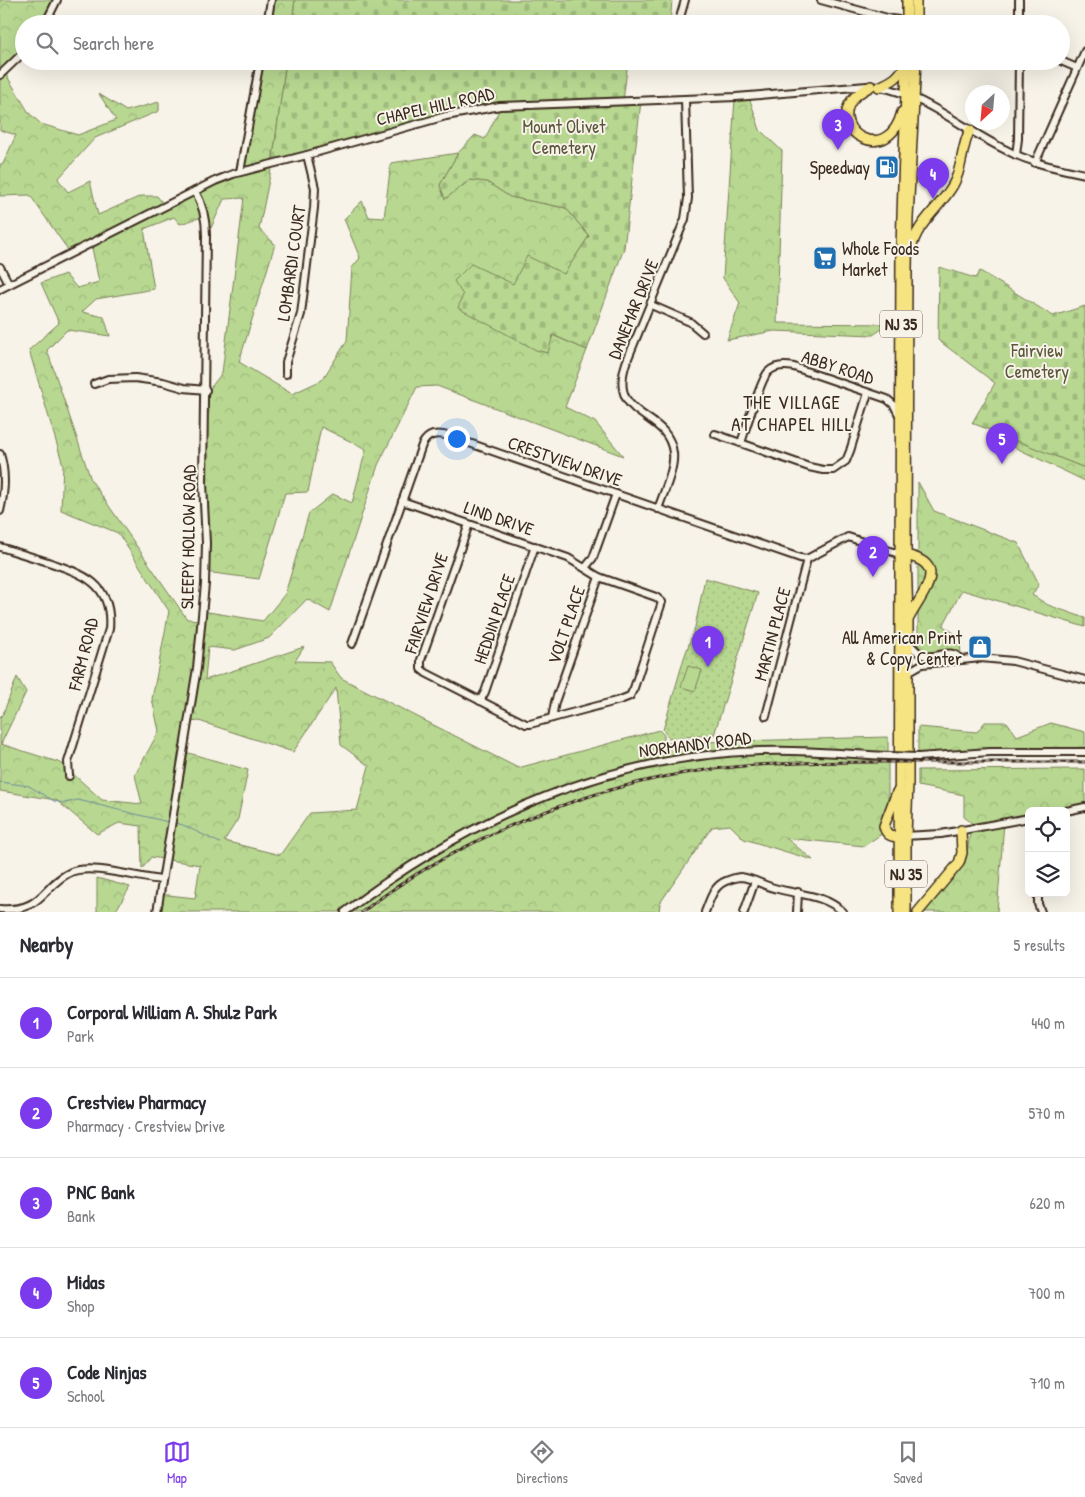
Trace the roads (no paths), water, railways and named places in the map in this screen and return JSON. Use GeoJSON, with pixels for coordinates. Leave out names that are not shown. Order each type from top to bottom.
{"type":"FeatureCollection","features":[{"type":"Feature","properties":{"kind":"highway"},"geometry":{"type":"LineString","coordinates":[[907,0],[909,15]]}},
{"type":"Feature","properties":{"kind":"highway"},"geometry":{"type":"LineString","coordinates":[[912,15],[916,0]]}},
{"type":"Feature","properties":{"kind":"highway"},"geometry":{"type":"LineString","coordinates":[[903,70],[900,76],[875,86],[852,100],[847,115],[851,128],[857,135],[868,140],[880,140],[895,131],[910,96]]}},
{"type":"Feature","properties":{"kind":"highway","name":"NJ 35"},"geometry":{"type":"LineString","coordinates":[[906,912],[900,780],[910,96],[908,70]]}},
{"type":"Feature","properties":{"kind":"highway","name":"NJ 35"},"geometry":{"type":"LineString","coordinates":[[899,912],[908,783],[908,618],[902,554],[900,416],[902,210],[910,96],[914,70]]}},
{"type":"Feature","properties":{"kind":"highway"},"geometry":{"type":"LineString","coordinates":[[907,268],[912,244],[918,231],[947,194],[958,175],[963,147],[970,130]]}},
{"type":"Feature","properties":{"kind":"highway"},"geometry":{"type":"LineString","coordinates":[[902,554],[922,560],[928,565],[930,571],[927,584],[908,618]]}},
{"type":"Feature","properties":{"kind":"highway"},"geometry":{"type":"LineString","coordinates":[[900,780],[895,799],[884,826],[890,836],[903,836]]}},
{"type":"Feature","properties":{"kind":"highway"},"geometry":{"type":"LineString","coordinates":[[918,912],[959,863],[962,852],[962,830]]}},
{"type":"Feature","properties":{"kind":"street"},"geometry":{"type":"LineString","coordinates":[[50,15],[57,0]]}},
{"type":"Feature","properties":{"kind":"street"},"geometry":{"type":"LineString","coordinates":[[268,15],[271,0]]}},
{"type":"Feature","properties":{"kind":"street"},"geometry":{"type":"LineString","coordinates":[[681,15],[686,0]]}},
{"type":"Feature","properties":{"kind":"street"},"geometry":{"type":"LineString","coordinates":[[821,0],[877,15]]}},
{"type":"Feature","properties":{"kind":"street"},"geometry":{"type":"LineString","coordinates":[[1019,0],[1019,15]]}},
{"type":"Feature","properties":{"kind":"street"},"geometry":{"type":"LineString","coordinates":[[1036,163],[1085,51]]}},
{"type":"Feature","properties":{"kind":"street"},"geometry":{"type":"LineString","coordinates":[[0,74],[15,60]]}},
{"type":"Feature","properties":{"kind":"street"},"geometry":{"type":"LineString","coordinates":[[1070,65],[1077,68]]}},
{"type":"Feature","properties":{"kind":"street"},"geometry":{"type":"LineString","coordinates":[[240,172],[258,70]]}},
{"type":"Feature","properties":{"kind":"street"},"geometry":{"type":"LineString","coordinates":[[1016,155],[1019,70]]}},
{"type":"Feature","properties":{"kind":"street","name":"CHAPEL HILL ROAD"},"geometry":{"type":"LineString","coordinates":[[0,289],[215,181],[240,172],[446,116],[500,106],[736,98],[875,86],[910,96],[965,127]]}},
{"type":"Feature","properties":{"kind":"street","name":"DANEMAR DRIVE"},"geometry":{"type":"LineString","coordinates":[[658,509],[672,465],[674,454],[672,446],[663,429],[638,413],[631,406],[624,395],[622,385],[626,363],[651,305],[686,214],[688,198],[685,100]]}},
{"type":"Feature","properties":{"kind":"street","name":"CHAPEL HILL ROAD"},"geometry":{"type":"LineString","coordinates":[[970,130],[1016,155],[1036,163],[1085,174]]}},
{"type":"Feature","properties":{"kind":"street","name":"LOMBARDI COURT"},"geometry":{"type":"LineString","coordinates":[[286,374],[286,362],[301,314],[314,208],[315,188],[307,155]]}},
{"type":"Feature","properties":{"kind":"street","name":"SLEEPY HOLLOW ROAD"},"geometry":{"type":"LineString","coordinates":[[156,912],[197,668],[205,584],[206,543],[203,483],[206,390],[206,223],[195,191]]}},
{"type":"Feature","properties":{"kind":"street"},"geometry":{"type":"LineString","coordinates":[[0,267],[9,284]]}},
{"type":"Feature","properties":{"kind":"street"},"geometry":{"type":"LineString","coordinates":[[651,305],[690,322],[703,333]]}},
{"type":"Feature","properties":{"kind":"street","name":"ABBY ROAD"},"geometry":{"type":"LineString","coordinates":[[740,443],[765,375],[775,367],[785,365],[887,399],[894,405],[900,416]]}},
{"type":"Feature","properties":{"kind":"street"},"geometry":{"type":"LineString","coordinates":[[94,384],[108,380],[135,378],[163,382],[184,388],[206,390]]}},
{"type":"Feature","properties":{"kind":"street","name":"ABBY ROAD"},"geometry":{"type":"LineString","coordinates":[[887,399],[893,396],[900,386]]}},
{"type":"Feature","properties":{"kind":"street"},"geometry":{"type":"LineString","coordinates":[[715,434],[809,467],[833,470],[846,461],[848,457],[868,392]]}},
{"type":"Feature","properties":{"kind":"street","name":"CRESTVIEW DRIVE"},"geometry":{"type":"LineString","coordinates":[[352,644],[424,442],[430,436],[437,434],[450,436],[807,559]]}},
{"type":"Feature","properties":{"kind":"street"},"geometry":{"type":"LineString","coordinates":[[0,454],[4,468],[4,490],[0,510]]}},
{"type":"Feature","properties":{"kind":"street","name":"VOLT PLACE"},"geometry":{"type":"LineString","coordinates":[[552,718],[555,702],[599,577],[585,568],[593,558],[616,494]]}},
{"type":"Feature","properties":{"kind":"street","name":"LIND DRIVE"},"geometry":{"type":"LineString","coordinates":[[402,501],[568,558],[585,568]]}},
{"type":"Feature","properties":{"kind":"street","name":"FAIRVIEW DRIVE"},"geometry":{"type":"LineString","coordinates":[[469,524],[421,660],[421,669],[526,724],[620,700],[630,696],[634,688],[662,602],[656,597],[599,577]]}},
{"type":"Feature","properties":{"kind":"street"},"geometry":{"type":"LineString","coordinates":[[807,559],[848,538],[902,554]]}},
{"type":"Feature","properties":{"kind":"street","name":"HEDDIN PLACE"},"geometry":{"type":"LineString","coordinates":[[480,700],[485,692],[535,546]]}},
{"type":"Feature","properties":{"kind":"street","name":"FARM ROAD"},"geometry":{"type":"LineString","coordinates":[[0,547],[80,573],[97,586],[108,607],[109,629],[68,762],[69,776]]}},
{"type":"Feature","properties":{"kind":"street","name":"MARTIN PLACE"},"geometry":{"type":"LineString","coordinates":[[766,716],[807,559]]}},
{"type":"Feature","properties":{"kind":"street"},"geometry":{"type":"LineString","coordinates":[[908,642],[917,652],[923,655],[931,657],[949,653],[957,655],[960,660]]}},
{"type":"Feature","properties":{"kind":"street"},"geometry":{"type":"LineString","coordinates":[[908,672],[922,664],[982,658],[1013,661],[1085,680]]}},
{"type":"Feature","properties":{"kind":"street","name":"NORMANDY ROAD"},"geometry":{"type":"LineString","coordinates":[[345,912],[418,860],[463,834],[532,801],[621,770],[693,757],[758,751],[811,750],[918,757],[990,752],[1085,752]]}},
{"type":"Feature","properties":{"kind":"street"},"geometry":{"type":"LineString","coordinates":[[1070,810],[1085,807]]}},
{"type":"Feature","properties":{"kind":"street"},"geometry":{"type":"LineString","coordinates":[[903,836],[941,834],[1025,819]]}},
{"type":"Feature","properties":{"kind":"street"},"geometry":{"type":"LineString","coordinates":[[0,909],[11,911],[30,907],[47,895],[64,876],[79,869],[92,869],[162,880]]}},
{"type":"Feature","properties":{"kind":"street"},"geometry":{"type":"LineString","coordinates":[[705,912],[713,893],[722,882],[737,877],[748,878],[773,888],[798,892],[821,899],[843,912]]}},
{"type":"Feature","properties":{"kind":"street"},"geometry":{"type":"LineString","coordinates":[[744,912],[755,881]]}},
{"type":"Feature","properties":{"kind":"street"},"geometry":{"type":"LineString","coordinates":[[797,912],[798,892]]}},
{"type":"Feature","properties":{"kind":"street"},"geometry":{"type":"LineString","coordinates":[[1038,897],[1041,912]]}},
{"type":"Feature","properties":{"kind":"waterway"},"geometry":{"type":"LineString","coordinates":[[0,782],[29,786],[54,801],[64,803],[78,800],[168,822]]}},
{"type":"Feature","properties":{"kind":"waterway"},"geometry":{"type":"LineString","coordinates":[[175,823],[220,843]]}},
{"type":"Feature","properties":{"kind":"railway"},"geometry":{"type":"LineString","coordinates":[[362,912],[398,886],[481,839],[570,803],[616,788],[662,777],[732,767],[810,763],[1085,762]]}},
{"type":"Feature","properties":{"kind":"place","name":"PNC Bank"},"geometry":{"type":"Point","coordinates":[838,150]}},
{"type":"Feature","properties":{"kind":"place","name":"Speedway"},"geometry":{"type":"Point","coordinates":[887,167]}},
{"type":"Feature","properties":{"kind":"place","name":"Midas"},"geometry":{"type":"Point","coordinates":[933,199]}},
{"type":"Feature","properties":{"kind":"place","name":"Whole Foods Market"},"geometry":{"type":"Point","coordinates":[825,258]}},
{"type":"Feature","properties":{"kind":"place","name":"Code Ninjas"},"geometry":{"type":"Point","coordinates":[1002,464]}},
{"type":"Feature","properties":{"kind":"place","name":"Crestview Pharmacy"},"geometry":{"type":"Point","coordinates":[873,577]}},
{"type":"Feature","properties":{"kind":"place","name":"All American Print & Copy Center"},"geometry":{"type":"Point","coordinates":[980,647]}},
{"type":"Feature","properties":{"kind":"place","name":"Corporal William A. Shulz Park"},"geometry":{"type":"Point","coordinates":[708,667]}},
{"type":"Feature","properties":{"kind":"district","name":"THE VILLAGE AT CHAPEL HILL"},"geometry":{"type":"Point","coordinates":[792,413]}},
{"type":"Feature","properties":{"kind":"park label","name":"Mount Olivet Cemetery"},"geometry":{"type":"Point","coordinates":[564,136]}},
{"type":"Feature","properties":{"kind":"park label","name":"Fairview Cemetery"},"geometry":{"type":"Point","coordinates":[1037,360]}}]}
